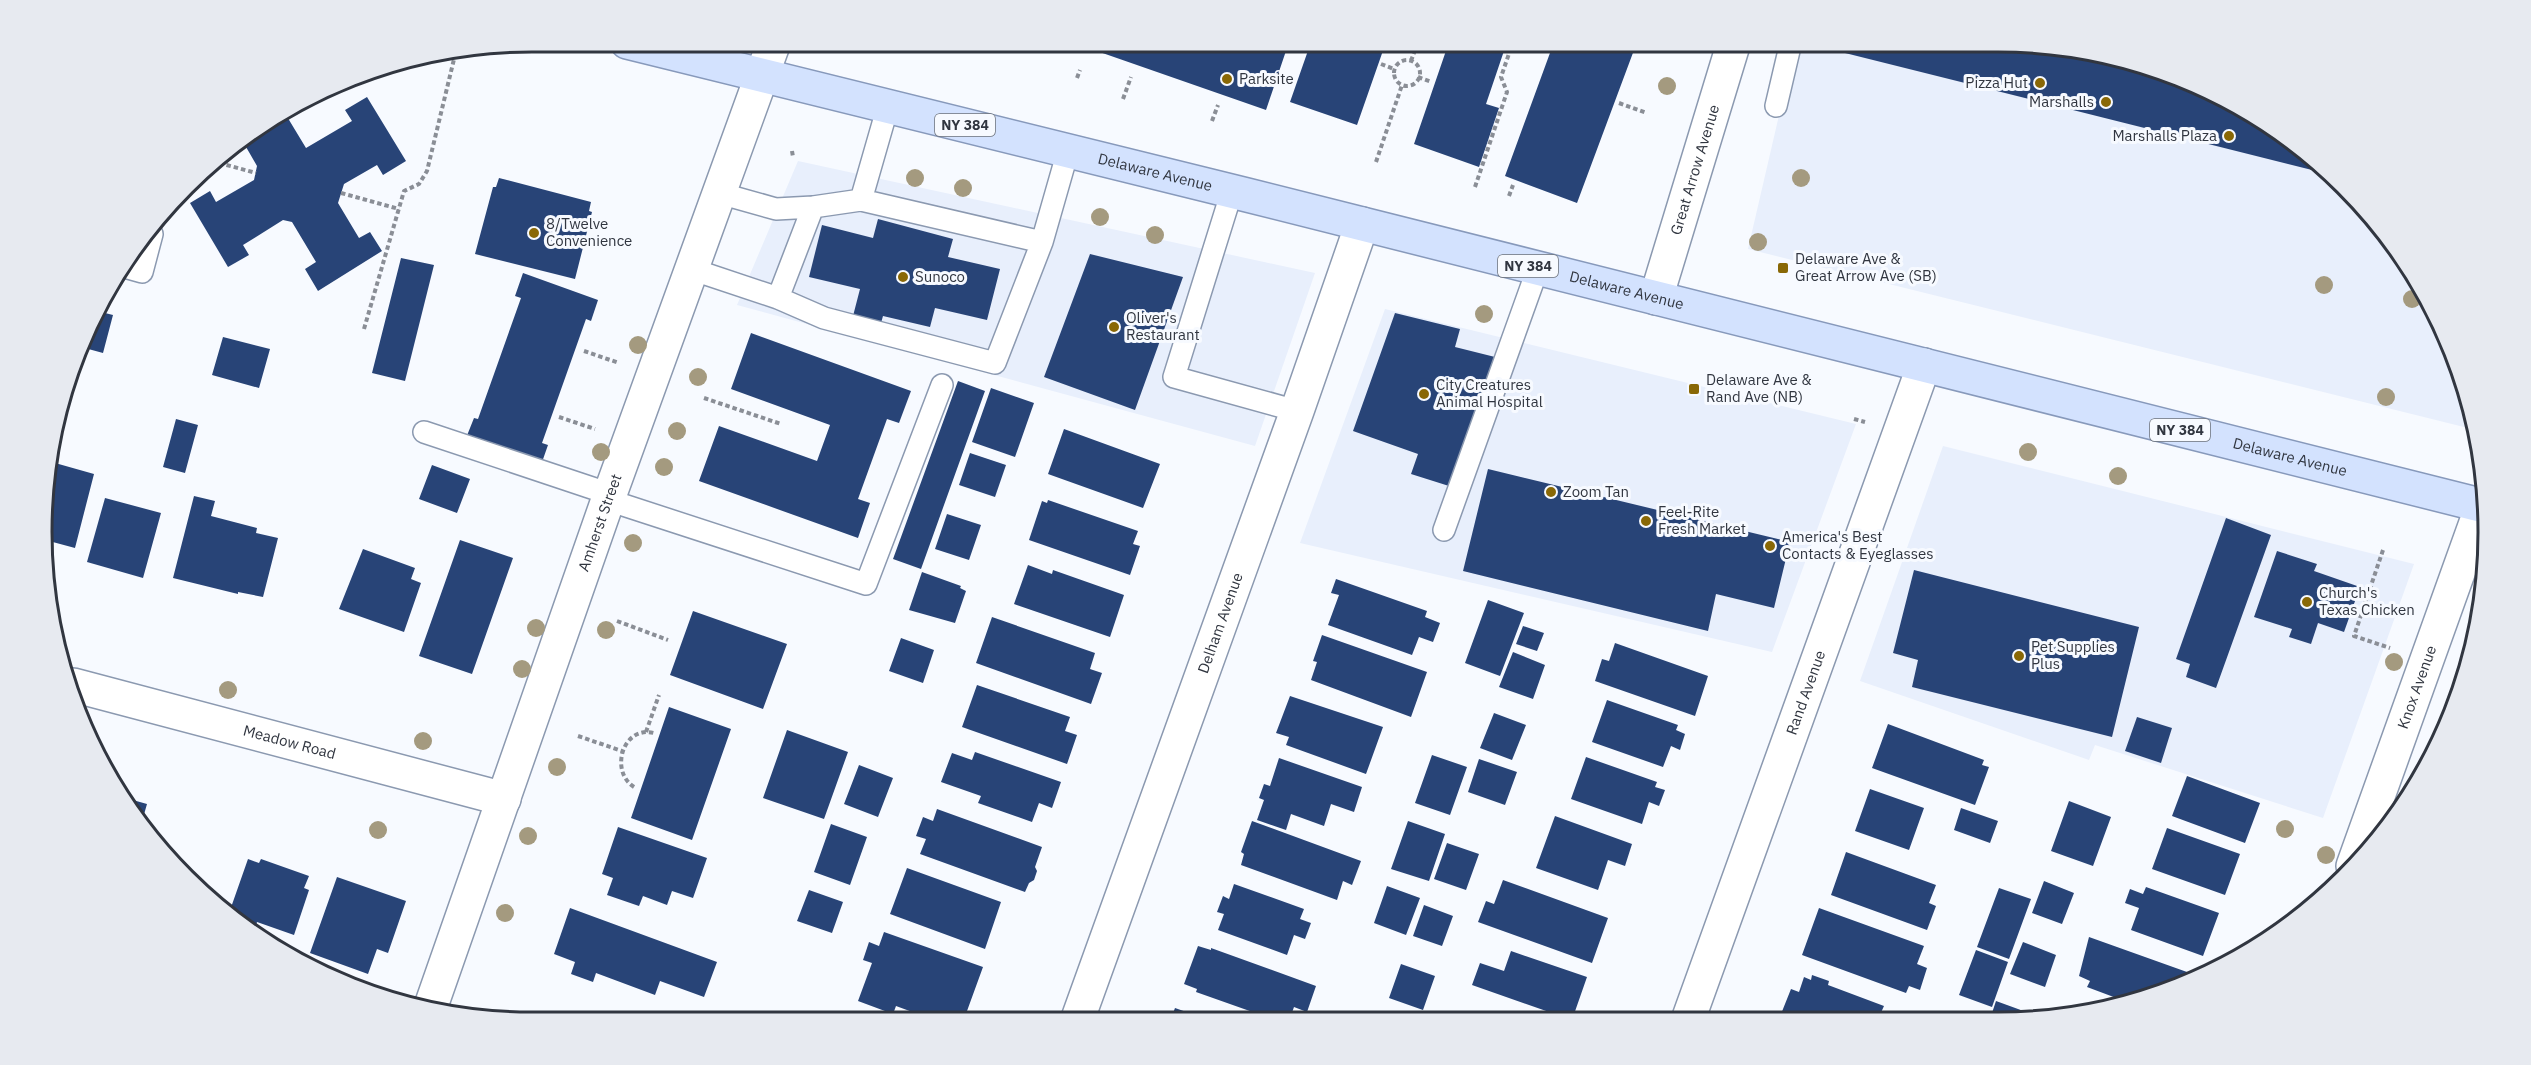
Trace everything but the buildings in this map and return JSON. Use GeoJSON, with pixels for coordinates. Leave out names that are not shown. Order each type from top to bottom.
{"type":"FeatureCollection","features":[{"type":"Feature","properties":{"kind":"main road","name":"Delaware Avenue"},"geometry":{"type":"LineString","coordinates":[[668,52],[1232,191],[2477,505]]}},
{"type":"Feature","properties":{"kind":"street","name":"Amherst Street"},"geometry":{"type":"LineString","coordinates":[[433,1002],[609,497],[770,52]]}},
{"type":"Feature","properties":{"kind":"street","name":"Great Arrow Avenue"},"geometry":{"type":"LineString","coordinates":[[1656,298],[1731,52]]}},
{"type":"Feature","properties":{"kind":"street","name":"Delham Avenue"},"geometry":{"type":"LineString","coordinates":[[1081,1012],[1362,224]]}},
{"type":"Feature","properties":{"kind":"street","name":"Rand Avenue"},"geometry":{"type":"LineString","coordinates":[[1691,1012],[1924,365]]}},
{"type":"Feature","properties":{"kind":"street","name":"Knox Avenue"},"geometry":{"type":"LineString","coordinates":[[2359,848],[2478,527]]}},
{"type":"Feature","properties":{"kind":"street","name":"Meadow Road"},"geometry":{"type":"LineString","coordinates":[[78,686],[504,799]]}},
{"type":"Feature","properties":{"kind":"lane"},"geometry":{"type":"LineString","coordinates":[[1776,106],[1789,52]]}},
{"type":"Feature","properties":{"kind":"lane"},"geometry":{"type":"LineString","coordinates":[[861,200],[888,106]]}},
{"type":"Feature","properties":{"kind":"lane"},"geometry":{"type":"LineString","coordinates":[[691,269],[778,298],[824,318],[995,363],[1042,242],[1068,150]]}},
{"type":"Feature","properties":{"kind":"lane"},"geometry":{"type":"LineString","coordinates":[[1232,191],[1174,377],[1297,411]]}},
{"type":"Feature","properties":{"kind":"lane"},"geometry":{"type":"LineString","coordinates":[[719,193],[777,209],[813,207],[861,200],[1042,242]]}},
{"type":"Feature","properties":{"kind":"lane"},"geometry":{"type":"LineString","coordinates":[[778,298],[813,207]]}},
{"type":"Feature","properties":{"kind":"lane"},"geometry":{"type":"LineString","coordinates":[[131,269],[142,272],[150,243]]}},
{"type":"Feature","properties":{"kind":"lane"},"geometry":{"type":"LineString","coordinates":[[1444,530],[1538,268]]}},
{"type":"Feature","properties":{"kind":"lane"},"geometry":{"type":"LineString","coordinates":[[424,432],[866,584],[942,385]]}},
{"type":"Feature","properties":{"kind":"path"},"geometry":{"type":"LineString","coordinates":[[1412,61],[1415,52]]}},
{"type":"Feature","properties":{"kind":"path"},"geometry":{"type":"LineString","coordinates":[[1475,187],[1507,92],[1501,77],[1510,52]]}},
{"type":"Feature","properties":{"kind":"path"},"geometry":{"type":"LineString","coordinates":[[364,329],[404,191],[419,183],[427,171],[454,60]]}},
{"type":"Feature","properties":{"kind":"path"},"geometry":{"type":"LineString","coordinates":[[1412,61],[1418,66],[1418,77],[1413,84],[1402,85],[1394,77],[1394,69],[1399,62],[1412,61]]}},
{"type":"Feature","properties":{"kind":"path"},"geometry":{"type":"LineString","coordinates":[[1381,64],[1394,69]]}},
{"type":"Feature","properties":{"kind":"path"},"geometry":{"type":"LineString","coordinates":[[1077,78],[1080,70]]}},
{"type":"Feature","properties":{"kind":"path"},"geometry":{"type":"LineString","coordinates":[[1123,99],[1131,77]]}},
{"type":"Feature","properties":{"kind":"path"},"geometry":{"type":"LineString","coordinates":[[1418,77],[1432,82]]}},
{"type":"Feature","properties":{"kind":"path"},"geometry":{"type":"LineString","coordinates":[[1376,162],[1402,85]]}},
{"type":"Feature","properties":{"kind":"path"},"geometry":{"type":"LineString","coordinates":[[1619,103],[1647,113]]}},
{"type":"Feature","properties":{"kind":"path"},"geometry":{"type":"LineString","coordinates":[[1212,121],[1218,105]]}},
{"type":"Feature","properties":{"kind":"path"},"geometry":{"type":"LineString","coordinates":[[792,151],[793,157]]}},
{"type":"Feature","properties":{"kind":"path"},"geometry":{"type":"LineString","coordinates":[[225,165],[256,173]]}},
{"type":"Feature","properties":{"kind":"path"},"geometry":{"type":"LineString","coordinates":[[1509,196],[1513,185]]}},
{"type":"Feature","properties":{"kind":"path"},"geometry":{"type":"LineString","coordinates":[[341,193],[399,209]]}},
{"type":"Feature","properties":{"kind":"path"},"geometry":{"type":"LineString","coordinates":[[584,351],[626,366]]}},
{"type":"Feature","properties":{"kind":"path"},"geometry":{"type":"LineString","coordinates":[[704,398],[781,424]]}},
{"type":"Feature","properties":{"kind":"path"},"geometry":{"type":"LineString","coordinates":[[560,417],[603,432]]}},
{"type":"Feature","properties":{"kind":"path"},"geometry":{"type":"LineString","coordinates":[[1854,419],[1870,423]]}},
{"type":"Feature","properties":{"kind":"path"},"geometry":{"type":"LineString","coordinates":[[2383,550],[2354,636],[2390,648]]}},
{"type":"Feature","properties":{"kind":"path"},"geometry":{"type":"LineString","coordinates":[[617,621],[668,640]]}},
{"type":"Feature","properties":{"kind":"path"},"geometry":{"type":"LineString","coordinates":[[646,732],[659,694]]}},
{"type":"Feature","properties":{"kind":"path"},"geometry":{"type":"LineString","coordinates":[[634,787],[624,775],[620,760],[622,750],[634,737],[646,732],[654,733]]}},
{"type":"Feature","properties":{"kind":"path"},"geometry":{"type":"LineString","coordinates":[[578,735],[622,750]]}},
{"type":"Feature","properties":{"kind":"shaded area"},"geometry":{"type":"Polygon","coordinates":[[[1794,52],[1998,52],[2061,57],[2123,69],[2182,89],[2238,117],[2291,152],[2338,193],[2379,240],[2398,266],[2429,320],[2453,378],[2466,428],[1748,249],[1794,52]]]}},
{"type":"Feature","properties":{"kind":"shaded area"},"geometry":{"type":"Polygon","coordinates":[[[798,161],[1315,273],[1255,446],[737,305],[798,161]]]}},
{"type":"Feature","properties":{"kind":"shaded area"},"geometry":{"type":"Polygon","coordinates":[[[1385,309],[1856,424],[1772,652],[1300,543],[1385,309]]]}},
{"type":"Feature","properties":{"kind":"shaded area"},"geometry":{"type":"Polygon","coordinates":[[[1943,446],[2414,564],[2323,818],[2095,745],[2089,760],[1860,681],[1943,446]]]}},
{"type":"Feature","properties":{"kind":"place","name":"Parksite"},"geometry":{"type":"Point","coordinates":[1227,79]}},
{"type":"Feature","properties":{"kind":"place","name":"Pizza Hut"},"geometry":{"type":"Point","coordinates":[2040,83]}},
{"type":"Feature","properties":{"kind":"place","name":"Marshalls"},"geometry":{"type":"Point","coordinates":[2106,102]}},
{"type":"Feature","properties":{"kind":"place","name":"Marshalls Plaza"},"geometry":{"type":"Point","coordinates":[2229,136]}},
{"type":"Feature","properties":{"kind":"place","name":"8/Twelve Convenience"},"geometry":{"type":"Point","coordinates":[534,233]}},
{"type":"Feature","properties":{"kind":"place","name":"Delaware Ave & Great Arrow Ave (SB)"},"geometry":{"type":"Point","coordinates":[1783,268]}},
{"type":"Feature","properties":{"kind":"place","name":"Sunoco"},"geometry":{"type":"Point","coordinates":[903,277]}},
{"type":"Feature","properties":{"kind":"place","name":"Oliver's Restaurant"},"geometry":{"type":"Point","coordinates":[1114,327]}},
{"type":"Feature","properties":{"kind":"place","name":"Delaware Ave & Rand Ave (NB)"},"geometry":{"type":"Point","coordinates":[1694,389]}},
{"type":"Feature","properties":{"kind":"place","name":"City Creatures Animal Hospital"},"geometry":{"type":"Point","coordinates":[1424,394]}},
{"type":"Feature","properties":{"kind":"place","name":"Zoom Tan"},"geometry":{"type":"Point","coordinates":[1551,492]}},
{"type":"Feature","properties":{"kind":"place","name":"Feel-Rite Fresh Market"},"geometry":{"type":"Point","coordinates":[1646,521]}},
{"type":"Feature","properties":{"kind":"place","name":"America's Best Contacts & Eyeglasses"},"geometry":{"type":"Point","coordinates":[1770,546]}},
{"type":"Feature","properties":{"kind":"place","name":"Church's Texas Chicken"},"geometry":{"type":"Point","coordinates":[2307,602]}},
{"type":"Feature","properties":{"kind":"place","name":"Pet Supplies Plus"},"geometry":{"type":"Point","coordinates":[2019,656]}}]}
